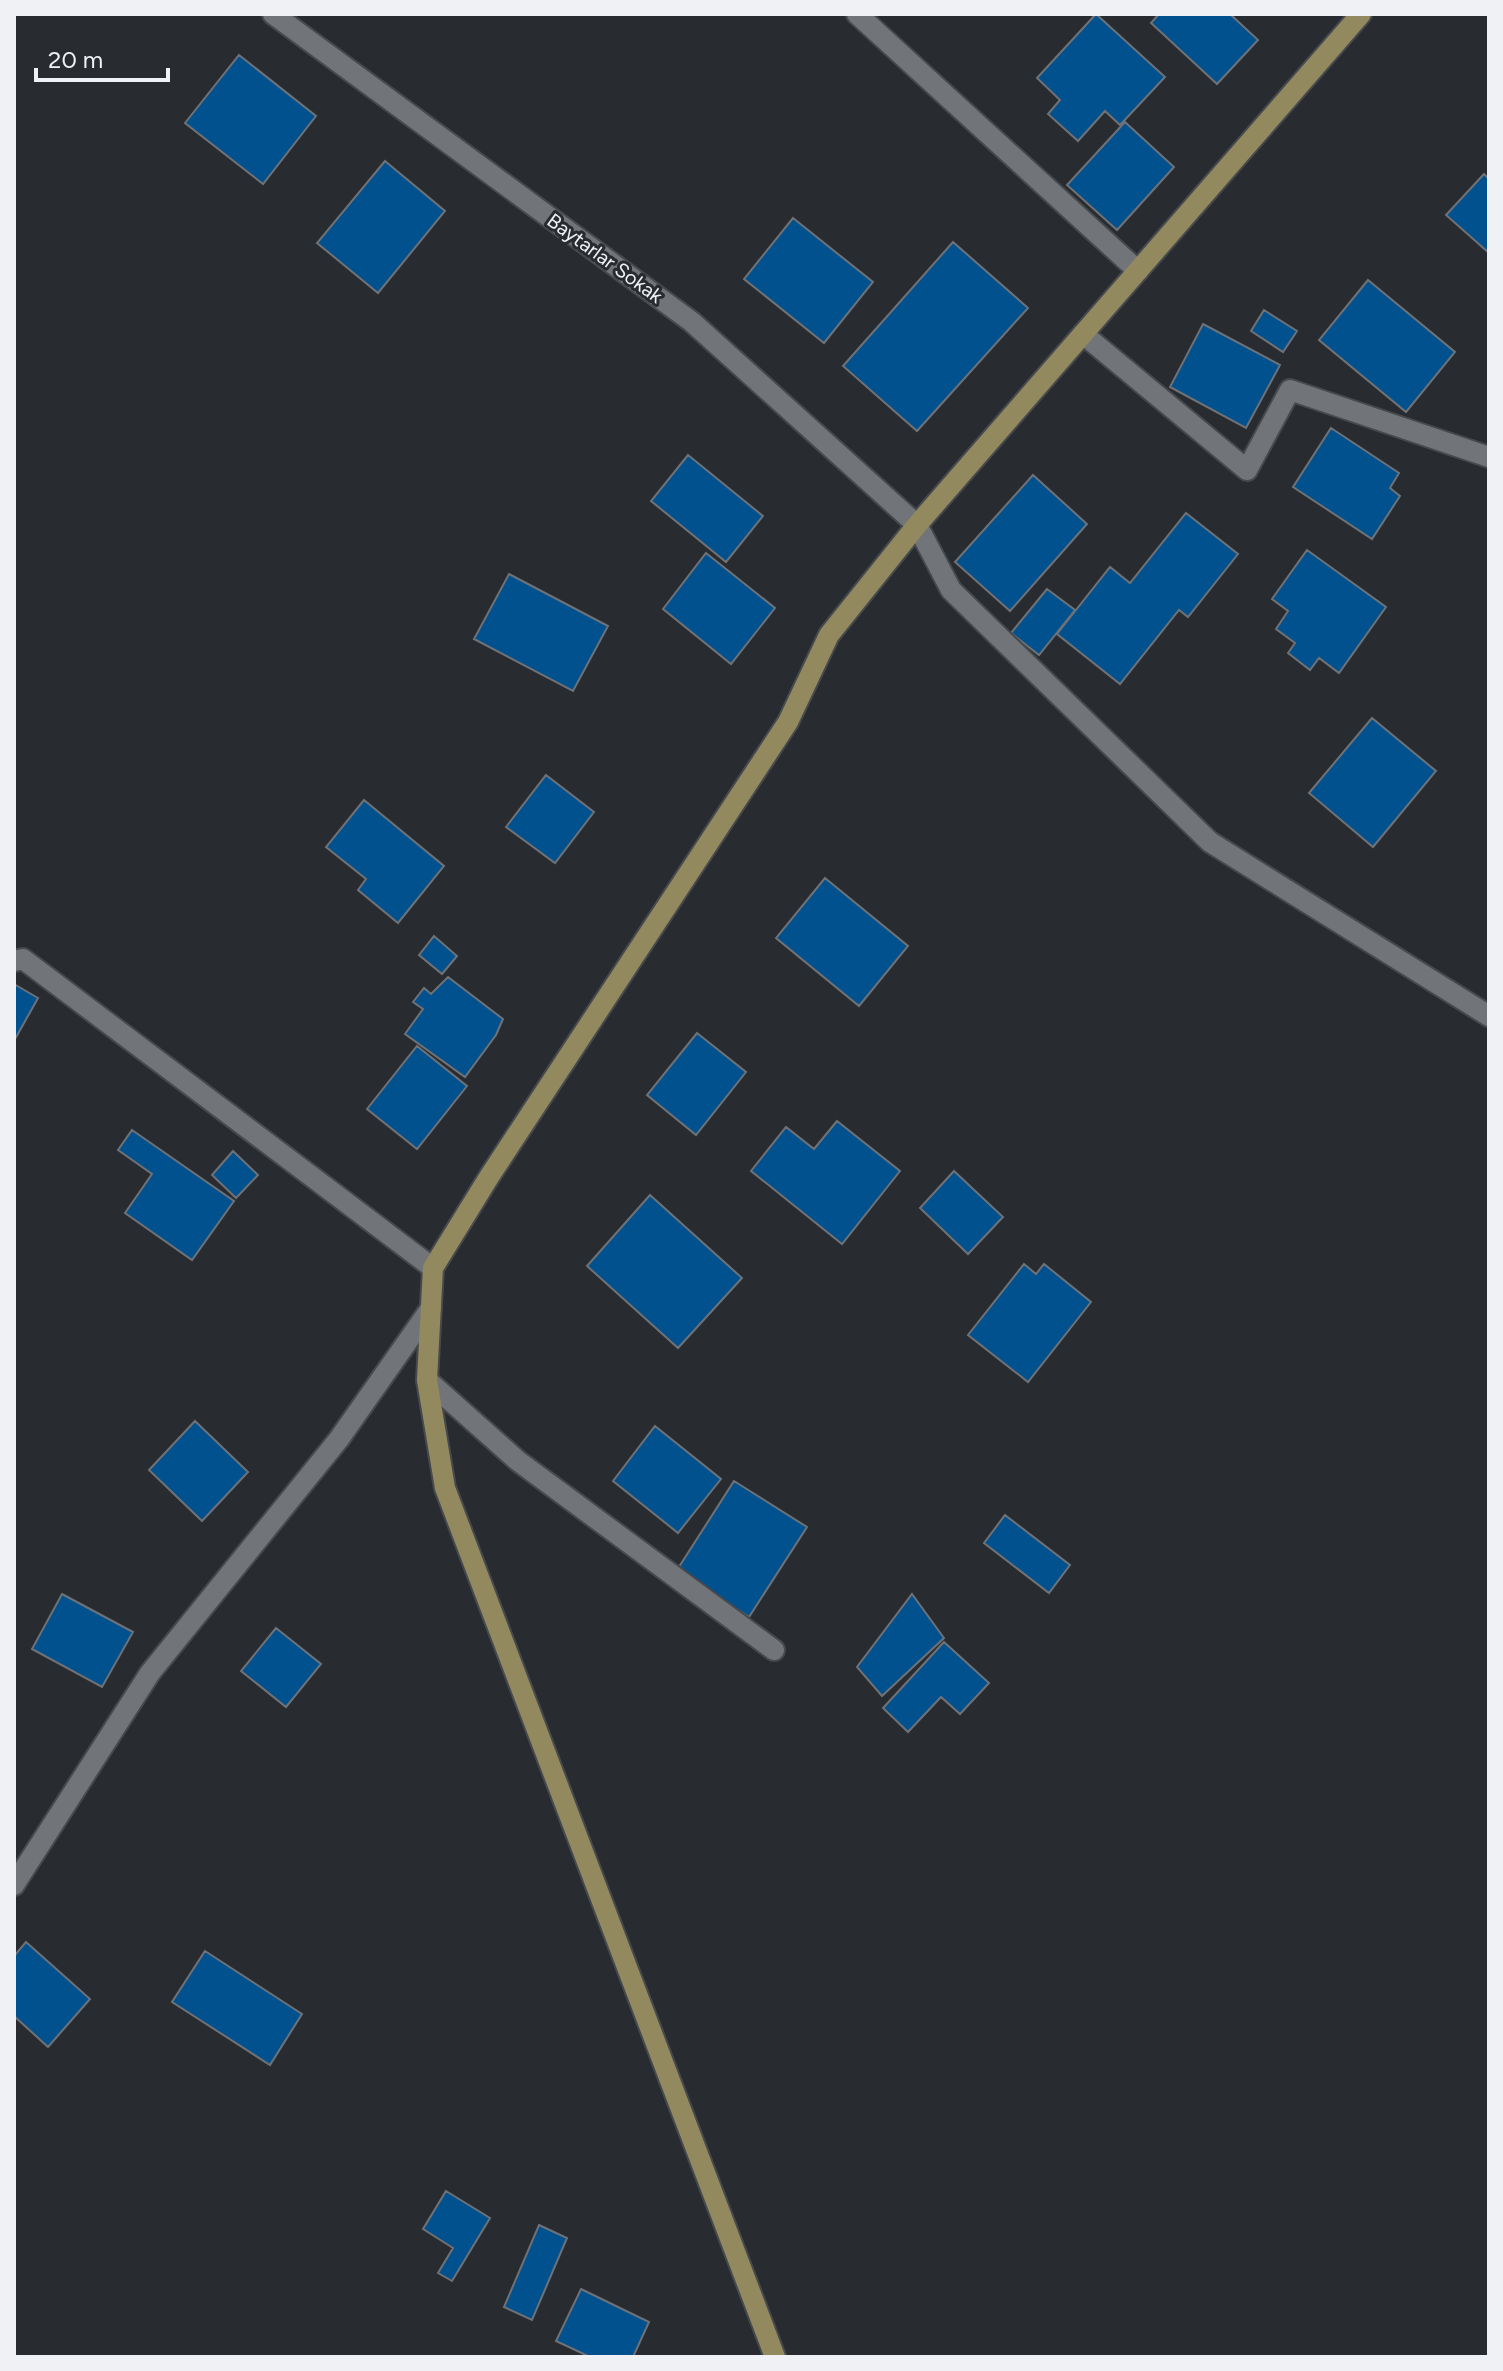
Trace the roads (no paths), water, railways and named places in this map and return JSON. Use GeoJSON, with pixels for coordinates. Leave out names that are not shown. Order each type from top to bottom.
{"type":"FeatureCollection","features":[{"type":"Feature","properties":{"kind":"main road"},"geometry":{"type":"LineString","coordinates":[[775,2357],[445,1488],[427,1380],[433,1268],[489,1177],[788,722],[829,635],[917,525],[1361,14]]}},
{"type":"Feature","properties":{"kind":"street","name":"Baytarlar Sokak"},"geometry":{"type":"LineString","coordinates":[[273,14],[692,322],[917,525]]}},
{"type":"Feature","properties":{"kind":"street"},"geometry":{"type":"LineString","coordinates":[[857,14],[1138,271]]}},
{"type":"Feature","properties":{"kind":"street"},"geometry":{"type":"LineString","coordinates":[[1083,334],[1247,470],[1290,390],[1489,457]]}},
{"type":"Feature","properties":{"kind":"street"},"geometry":{"type":"LineString","coordinates":[[917,525],[951,590],[1210,842],[1489,1016]]}},
{"type":"Feature","properties":{"kind":"street"},"geometry":{"type":"LineString","coordinates":[[14,961],[23,959],[433,1268]]}},
{"type":"Feature","properties":{"kind":"street"},"geometry":{"type":"LineString","coordinates":[[14,1885],[20,1863],[150,1673],[339,1439],[431,1308]]}},
{"type":"Feature","properties":{"kind":"street"},"geometry":{"type":"LineString","coordinates":[[427,1380],[518,1461],[774,1650]]}}]}
